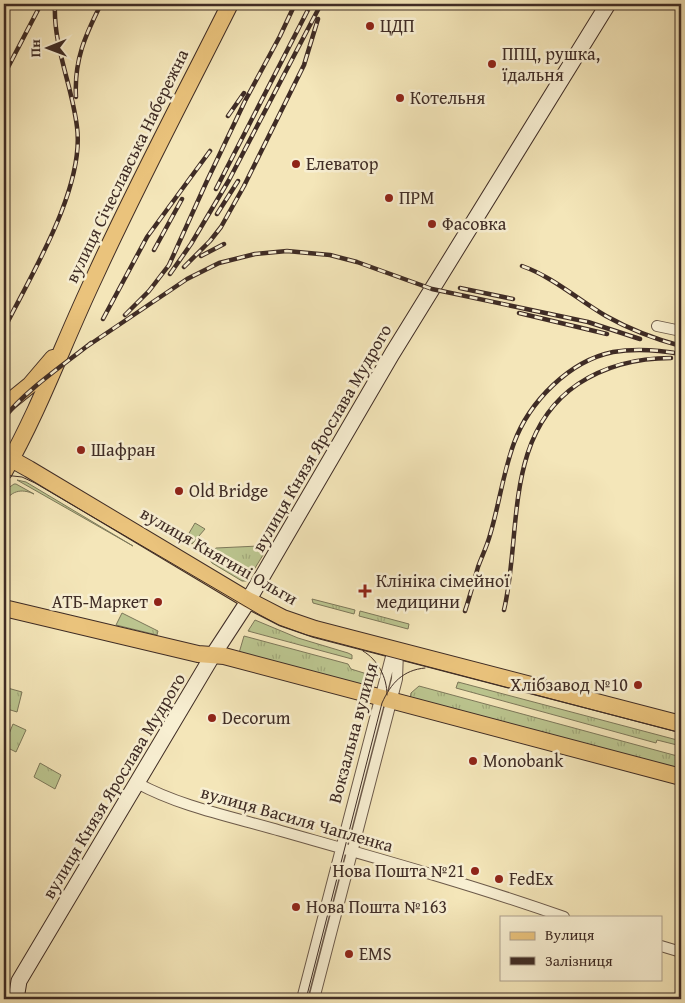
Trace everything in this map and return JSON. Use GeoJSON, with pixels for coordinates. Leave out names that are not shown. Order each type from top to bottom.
{"type":"FeatureCollection","features":[{"type":"Feature","properties":{"kind":"main road","name":"вулиця Січеславська Набережна"},"geometry":{"type":"LineString","coordinates":[[6,462],[34,416],[62,347],[96,273],[230,4]]}},
{"type":"Feature","properties":{"kind":"main road","name":"вулиця Князя Ярослава Мудрого"},"geometry":{"type":"LineString","coordinates":[[16,999],[19,980],[248,600],[392,354],[608,4]]}},
{"type":"Feature","properties":{"kind":"main road","name":"вулиця Січеславська Набережна"},"geometry":{"type":"LineString","coordinates":[[4,406],[41,374],[62,347]]}},
{"type":"Feature","properties":{"kind":"main road","name":"вулиця Княгині Ольги"},"geometry":{"type":"LineString","coordinates":[[6,462],[269,612],[294,622],[681,724]]}},
{"type":"Feature","properties":{"kind":"main road"},"geometry":{"type":"LineString","coordinates":[[4,608],[198,654],[224,656],[681,776]]}},
{"type":"Feature","properties":{"kind":"street"},"geometry":{"type":"LineString","coordinates":[[656,326],[681,331]]}},
{"type":"Feature","properties":{"kind":"street","name":"Вокзальна вулиця"},"geometry":{"type":"LineString","coordinates":[[302,999],[340,848],[386,699],[398,676],[396,650]]}},
{"type":"Feature","properties":{"kind":"street","name":"Вокзальна вулиця"},"geometry":{"type":"LineString","coordinates":[[314,999],[353,852],[386,699]]}},
{"type":"Feature","properties":{"kind":"street","name":"вулиця Василя Чапленка"},"geometry":{"type":"LineString","coordinates":[[137,783],[173,800],[502,896],[561,916]]}},
{"type":"Feature","properties":{"kind":"street"},"geometry":{"type":"LineString","coordinates":[[662,946],[681,952]]}},
{"type":"Feature","properties":{"kind":"green space"},"geometry":{"type":"Polygon","coordinates":[[[17,480],[26,482],[133,546],[17,480]]]}},
{"type":"Feature","properties":{"kind":"green space"},"geometry":{"type":"Polygon","coordinates":[[[14,484],[34,494],[25,491],[16,492],[9,496],[4,504],[4,491],[14,484]]]}},
{"type":"Feature","properties":{"kind":"green space"},"geometry":{"type":"Polygon","coordinates":[[[195,523],[205,529],[192,544],[185,540],[195,523]]]}},
{"type":"Feature","properties":{"kind":"green space"},"geometry":{"type":"Polygon","coordinates":[[[259,546],[265,550],[247,581],[242,581],[212,563],[209,558],[210,553],[216,548],[259,546]]]}},
{"type":"Feature","properties":{"kind":"green space"},"geometry":{"type":"Polygon","coordinates":[[[312,599],[355,610],[354,614],[313,603],[312,599]]]}},
{"type":"Feature","properties":{"kind":"green space"},"geometry":{"type":"Polygon","coordinates":[[[360,611],[409,624],[408,629],[359,616],[360,611]]]}},
{"type":"Feature","properties":{"kind":"green space"},"geometry":{"type":"Polygon","coordinates":[[[122,613],[158,631],[157,635],[116,625],[122,613]]]}},
{"type":"Feature","properties":{"kind":"green space"},"geometry":{"type":"Polygon","coordinates":[[[255,620],[298,638],[348,653],[352,655],[352,659],[248,631],[255,620]]]}},
{"type":"Feature","properties":{"kind":"green space"},"geometry":{"type":"Polygon","coordinates":[[[244,636],[348,664],[351,669],[367,674],[364,686],[239,653],[244,636]]]}},
{"type":"Feature","properties":{"kind":"green space"},"geometry":{"type":"Polygon","coordinates":[[[458,682],[681,741],[681,746],[657,740],[656,743],[456,688],[458,682]]]}},
{"type":"Feature","properties":{"kind":"green space"},"geometry":{"type":"Polygon","coordinates":[[[419,686],[681,757],[681,770],[410,699],[411,693],[419,686]]]}},
{"type":"Feature","properties":{"kind":"green space"},"geometry":{"type":"Polygon","coordinates":[[[4,687],[22,692],[17,712],[4,708],[4,687]]]}},
{"type":"Feature","properties":{"kind":"green space"},"geometry":{"type":"Polygon","coordinates":[[[13,724],[26,730],[16,752],[4,746],[13,724]]]}},
{"type":"Feature","properties":{"kind":"green space"},"geometry":{"type":"Polygon","coordinates":[[[40,763],[61,775],[55,789],[34,777],[40,763]]]}},
{"type":"Feature","properties":{"kind":"tram line"},"geometry":{"type":"LineString","coordinates":[[4,475],[22,477],[35,483],[279,625],[307,635],[681,733]]}},
{"type":"Feature","properties":{"kind":"tram line"},"geometry":{"type":"LineString","coordinates":[[363,651],[373,659],[381,670],[387,688],[387,695]]}},
{"type":"Feature","properties":{"kind":"tram line"},"geometry":{"type":"LineString","coordinates":[[306,999],[382,703],[389,689],[399,679],[417,669],[425,668]]}},
{"type":"Feature","properties":{"kind":"railway"},"geometry":{"type":"LineString","coordinates":[[4,75],[41,4]]}},
{"type":"Feature","properties":{"kind":"railway"},"geometry":{"type":"LineString","coordinates":[[4,329],[54,231],[73,177],[77,151],[77,127],[57,35],[55,4]]}},
{"type":"Feature","properties":{"kind":"railway"},"geometry":{"type":"LineString","coordinates":[[76,97],[79,60],[90,27],[101,4]]}},
{"type":"Feature","properties":{"kind":"railway"},"geometry":{"type":"LineString","coordinates":[[125,315],[149,291],[169,265],[245,101],[295,4]]}},
{"type":"Feature","properties":{"kind":"railway"},"geometry":{"type":"LineString","coordinates":[[216,189],[311,4]]}},
{"type":"Feature","properties":{"kind":"railway"},"geometry":{"type":"LineString","coordinates":[[170,274],[191,244],[229,180],[321,4]]}},
{"type":"Feature","properties":{"kind":"railway"},"geometry":{"type":"LineString","coordinates":[[184,267],[221,227],[244,186],[304,65],[318,19]]}},
{"type":"Feature","properties":{"kind":"railway"},"geometry":{"type":"LineString","coordinates":[[228,116],[244,93]]}},
{"type":"Feature","properties":{"kind":"railway"},"geometry":{"type":"LineString","coordinates":[[103,319],[147,237],[210,151]]}},
{"type":"Feature","properties":{"kind":"railway"},"geometry":{"type":"LineString","coordinates":[[217,214],[238,181]]}},
{"type":"Feature","properties":{"kind":"railway"},"geometry":{"type":"LineString","coordinates":[[154,250],[182,199]]}},
{"type":"Feature","properties":{"kind":"railway"},"geometry":{"type":"LineString","coordinates":[[201,256],[224,244]]}},
{"type":"Feature","properties":{"kind":"railway"},"geometry":{"type":"LineString","coordinates":[[86,347],[187,279],[219,263],[255,254],[287,251],[330,255],[357,262],[432,289],[588,322],[640,339]]}},
{"type":"Feature","properties":{"kind":"railway"},"geometry":{"type":"LineString","coordinates":[[522,266],[555,282],[615,321],[642,333],[681,346]]}},
{"type":"Feature","properties":{"kind":"railway"},"geometry":{"type":"LineString","coordinates":[[460,288],[513,299]]}},
{"type":"Feature","properties":{"kind":"railway"},"geometry":{"type":"LineString","coordinates":[[519,313],[607,334]]}},
{"type":"Feature","properties":{"kind":"railway"},"geometry":{"type":"LineString","coordinates":[[4,418],[23,397],[91,343]]}},
{"type":"Feature","properties":{"kind":"railway"},"geometry":{"type":"LineString","coordinates":[[465,611],[490,535],[514,443],[521,428],[540,399],[566,374],[581,364],[597,357],[613,352],[630,350],[681,354]]}},
{"type":"Feature","properties":{"kind":"railway"},"geometry":{"type":"LineString","coordinates":[[504,610],[520,487],[526,458],[537,430],[554,405],[589,377],[611,367],[634,361],[671,358]]}},
{"type":"Feature","properties":{"kind":"place","name":"ЦДП"},"geometry":{"type":"Point","coordinates":[370,26]}},
{"type":"Feature","properties":{"kind":"place","name":"ППЦ, рушка, їдальня"},"geometry":{"type":"Point","coordinates":[492,64]}},
{"type":"Feature","properties":{"kind":"place","name":"Котельня"},"geometry":{"type":"Point","coordinates":[400,98]}},
{"type":"Feature","properties":{"kind":"place","name":"Елеватор"},"geometry":{"type":"Point","coordinates":[296,164]}},
{"type":"Feature","properties":{"kind":"place","name":"ПРМ"},"geometry":{"type":"Point","coordinates":[389,198]}},
{"type":"Feature","properties":{"kind":"place","name":"Фасовка"},"geometry":{"type":"Point","coordinates":[432,224]}},
{"type":"Feature","properties":{"kind":"place","name":"Шафран"},"geometry":{"type":"Point","coordinates":[81,450]}},
{"type":"Feature","properties":{"kind":"place","name":"Old Bridge"},"geometry":{"type":"Point","coordinates":[179,491]}},
{"type":"Feature","properties":{"kind":"place","name":"Клініка сімейної медицини"},"geometry":{"type":"Point","coordinates":[365,591]}},
{"type":"Feature","properties":{"kind":"place","name":"АТБ-Маркет"},"geometry":{"type":"Point","coordinates":[158,602]}},
{"type":"Feature","properties":{"kind":"place","name":"Хлібзавод №10"},"geometry":{"type":"Point","coordinates":[638,685]}},
{"type":"Feature","properties":{"kind":"place","name":"Decorum"},"geometry":{"type":"Point","coordinates":[212,718]}},
{"type":"Feature","properties":{"kind":"place","name":"Monobank"},"geometry":{"type":"Point","coordinates":[473,761]}},
{"type":"Feature","properties":{"kind":"place","name":"Нова Пошта №21"},"geometry":{"type":"Point","coordinates":[475,871]}},
{"type":"Feature","properties":{"kind":"place","name":"FedEx"},"geometry":{"type":"Point","coordinates":[499,879]}},
{"type":"Feature","properties":{"kind":"place","name":"Нова Пошта №163"},"geometry":{"type":"Point","coordinates":[296,907]}},
{"type":"Feature","properties":{"kind":"place","name":"EMS"},"geometry":{"type":"Point","coordinates":[349,954]}}]}
